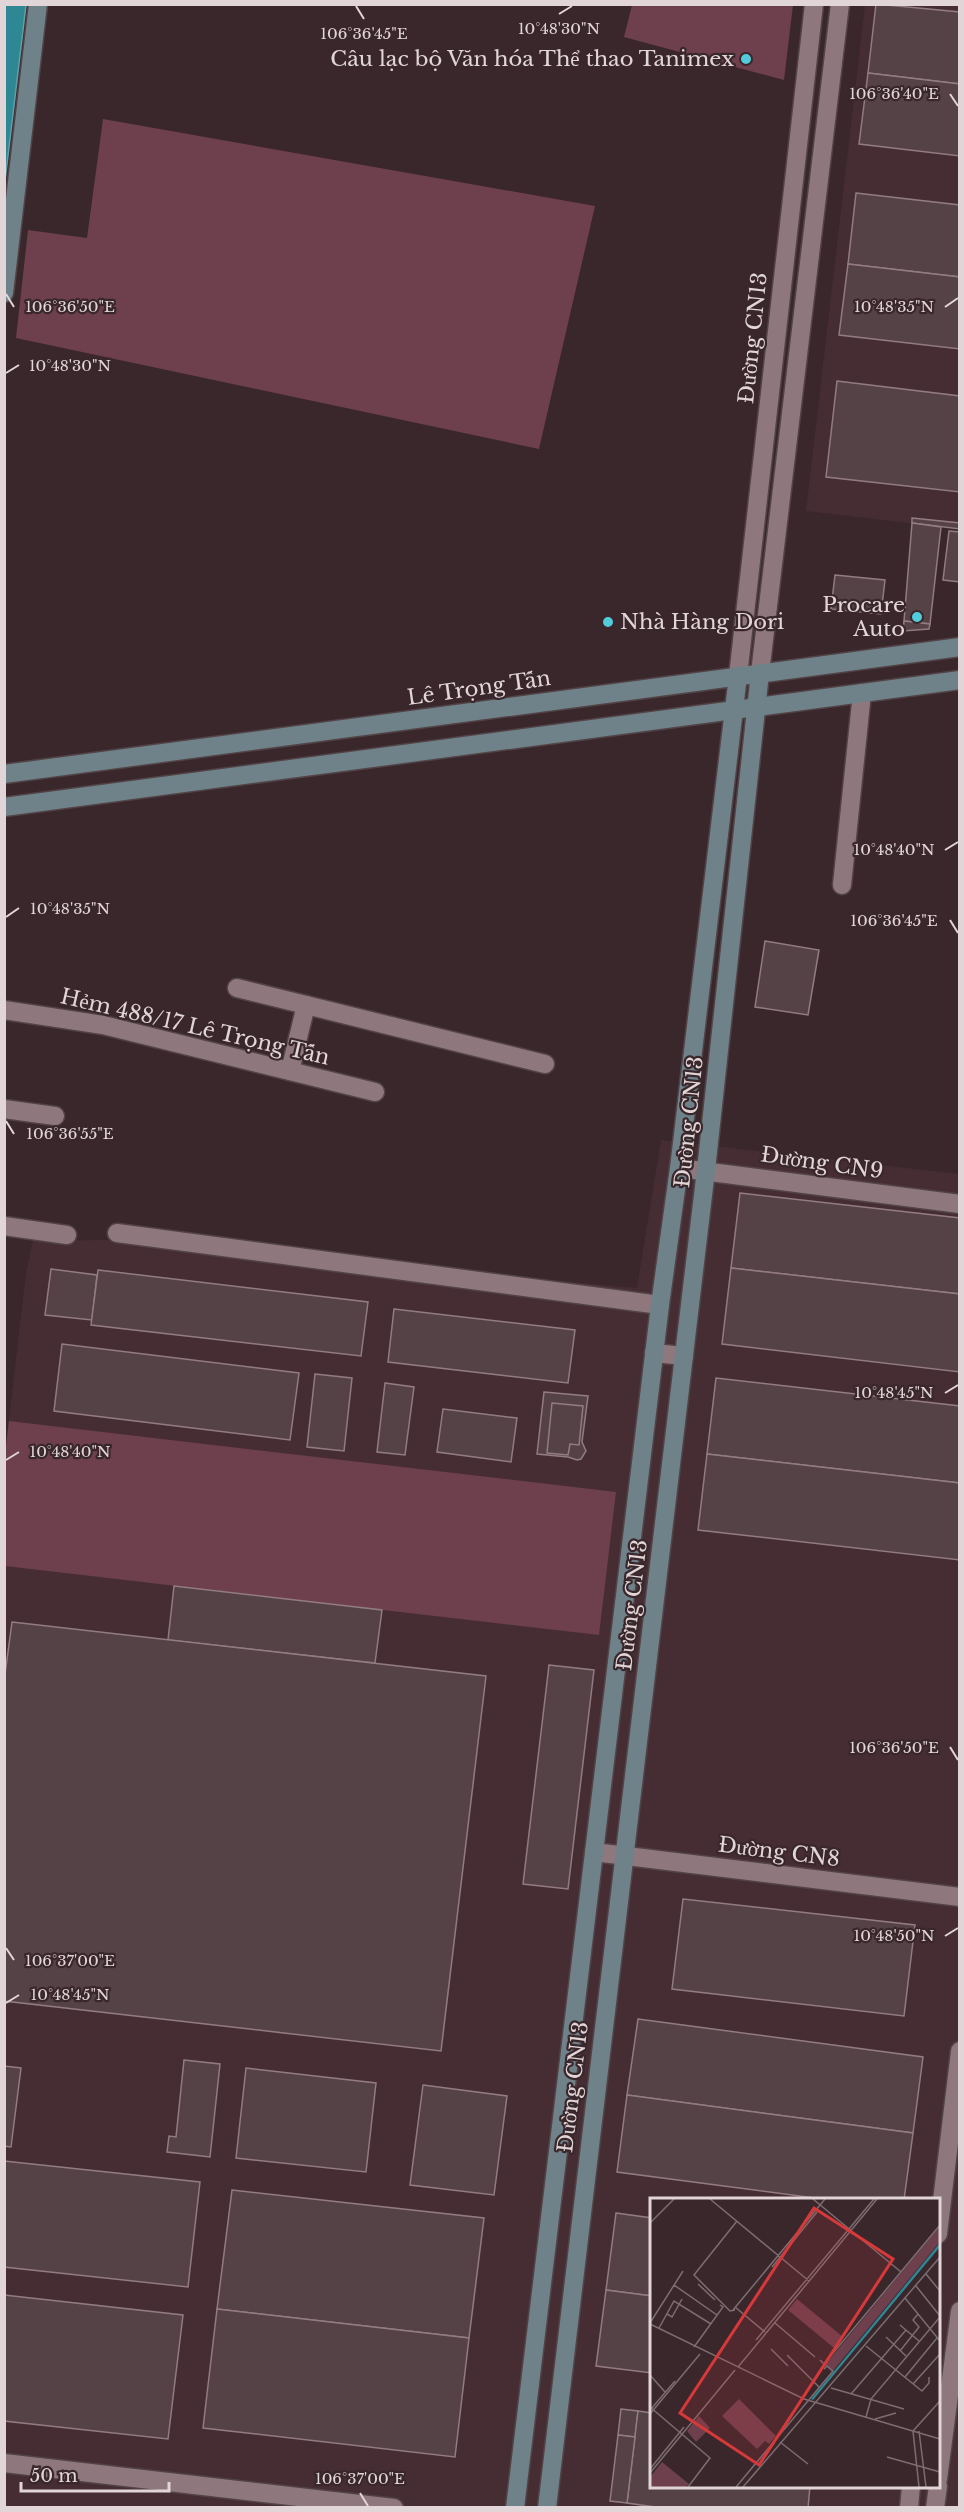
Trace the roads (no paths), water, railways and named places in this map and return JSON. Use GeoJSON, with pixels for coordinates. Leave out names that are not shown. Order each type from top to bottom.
{"type":"FeatureCollection","features":[{"type":"Feature","properties":{"kind":"street"},"geometry":{"type":"LineString","coordinates":[[4,293],[9,215],[38,4]]}},
{"type":"Feature","properties":{"kind":"street","name":"Đường CN13"},"geometry":{"type":"LineString","coordinates":[[515,2508],[734,710],[814,4]]}},
{"type":"Feature","properties":{"kind":"street"},"geometry":{"type":"LineString","coordinates":[[760,673],[840,4]]}},
{"type":"Feature","properties":{"kind":"street"},"geometry":{"type":"LineString","coordinates":[[777,330],[801,333]]}},
{"type":"Feature","properties":{"kind":"street","name":"Lê Trọng Tấn"},"geometry":{"type":"LineString","coordinates":[[4,774],[960,647]]}},
{"type":"Feature","properties":{"kind":"street","name":"Đường CN13"},"geometry":{"type":"LineString","coordinates":[[547,2508],[717,1078],[760,673]]}},
{"type":"Feature","properties":{"kind":"street"},"geometry":{"type":"LineString","coordinates":[[4,807],[960,680]]}},
{"type":"Feature","properties":{"kind":"street"},"geometry":{"type":"LineString","coordinates":[[842,885],[862,693]]}},
{"type":"Feature","properties":{"kind":"street"},"geometry":{"type":"LineString","coordinates":[[237,988],[545,1064]]}},
{"type":"Feature","properties":{"kind":"street"},"geometry":{"type":"LineString","coordinates":[[290,1071],[306,1005]]}},
{"type":"Feature","properties":{"kind":"street","name":"Hẻm 488/17 Lê Trọng Tấn"},"geometry":{"type":"LineString","coordinates":[[4,1010],[104,1025],[375,1092]]}},
{"type":"Feature","properties":{"kind":"street"},"geometry":{"type":"LineString","coordinates":[[690,1077],[717,1078]]}},
{"type":"Feature","properties":{"kind":"street"},"geometry":{"type":"LineString","coordinates":[[4,1109],[56,1116]]}},
{"type":"Feature","properties":{"kind":"street","name":"Đường CN9"},"geometry":{"type":"LineString","coordinates":[[679,1168],[960,1204]]}},
{"type":"Feature","properties":{"kind":"street"},"geometry":{"type":"LineString","coordinates":[[4,1226],[67,1235]]}},
{"type":"Feature","properties":{"kind":"street"},"geometry":{"type":"LineString","coordinates":[[117,1233],[660,1305]]}},
{"type":"Feature","properties":{"kind":"street"},"geometry":{"type":"LineString","coordinates":[[654,1353],[684,1356]]}},
{"type":"Feature","properties":{"kind":"street","name":"Đường CN8"},"geometry":{"type":"LineString","coordinates":[[594,1852],[960,1897]]}},
{"type":"Feature","properties":{"kind":"street"},"geometry":{"type":"LineString","coordinates":[[940,2225],[960,2051]]}},
{"type":"Feature","properties":{"kind":"street"},"geometry":{"type":"LineString","coordinates":[[940,2471],[960,2311]]}},
{"type":"Feature","properties":{"kind":"street"},"geometry":{"type":"LineString","coordinates":[[4,2463],[394,2508]]}},
{"type":"Feature","properties":{"kind":"street"},"geometry":{"type":"LineString","coordinates":[[909,2508],[911,2488]]}},
{"type":"Feature","properties":{"kind":"street"},"geometry":{"type":"LineString","coordinates":[[935,2508],[938,2488]]}},
{"type":"Feature","properties":{"kind":"water"},"geometry":{"type":"Polygon","coordinates":[[[4,5],[26,5],[5,181],[4,5]]]}},
{"type":"Feature","properties":{"kind":"place","name":"Câu lạc bộ Văn hóa Thể thao Tanimex"},"geometry":{"type":"Point","coordinates":[746,59]}},
{"type":"Feature","properties":{"kind":"place","name":"Procare Auto"},"geometry":{"type":"Point","coordinates":[917,617]}},
{"type":"Feature","properties":{"kind":"place","name":"Nhà Hàng Dori"},"geometry":{"type":"Point","coordinates":[608,622]}}]}
